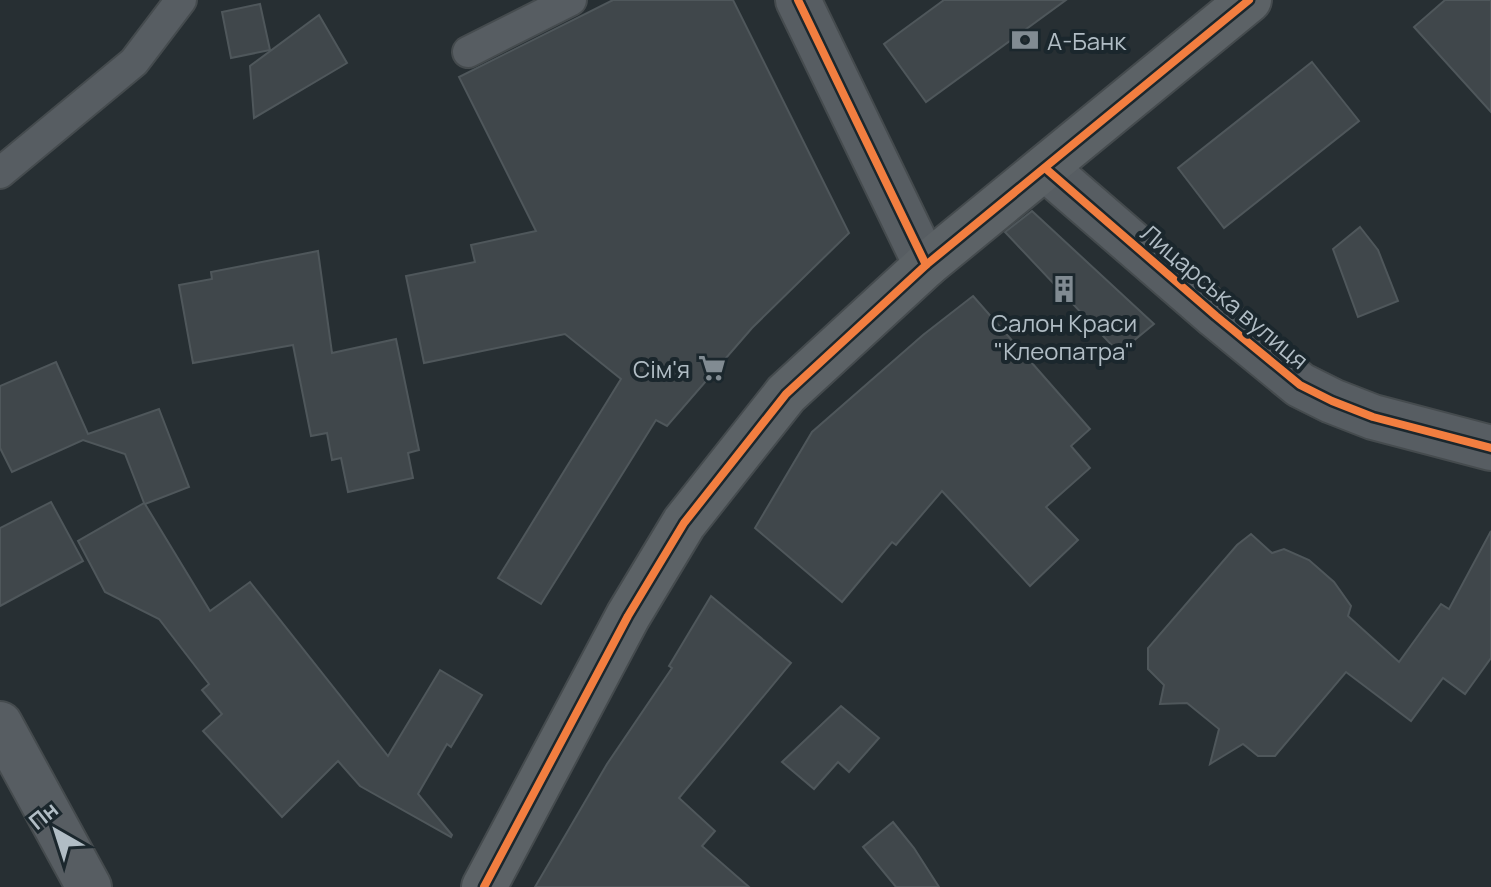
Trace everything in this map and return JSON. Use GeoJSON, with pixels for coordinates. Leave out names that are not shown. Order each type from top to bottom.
{"type":"FeatureCollection","features":[{"type":"Feature","properties":{"kind":"main road"},"geometry":{"type":"LineString","coordinates":[[484,887],[628,616],[684,523],[786,394],[926,265],[1249,0]]}},
{"type":"Feature","properties":{"kind":"street"},"geometry":{"type":"LineString","coordinates":[[798,0],[926,265]]}},
{"type":"Feature","properties":{"kind":"street","name":"Лицарська вулиця"},"geometry":{"type":"LineString","coordinates":[[1045,168],[1300,385],[1373,417],[1491,448]]}},
{"type":"Feature","properties":{"kind":"street"},"geometry":{"type":"LineString","coordinates":[[0,724],[89,887]]}},
{"type":"Feature","properties":{"kind":"lane"},"geometry":{"type":"LineString","coordinates":[[0,173],[134,62],[181,0]]}},
{"type":"Feature","properties":{"kind":"lane"},"geometry":{"type":"LineString","coordinates":[[468,52],[571,0]]}},
{"type":"Feature","properties":{"kind":"building"},"geometry":{"type":"Polygon","coordinates":[[[613,0],[733,0],[849,233],[752,328],[667,426],[656,420],[541,604],[498,578],[621,379],[565,334],[424,363],[406,276],[475,262],[471,245],[536,231],[459,77],[613,0]]]}},
{"type":"Feature","properties":{"kind":"building"},"geometry":{"type":"Polygon","coordinates":[[[944,0],[1066,0],[926,102],[884,44],[944,0]]]}},
{"type":"Feature","properties":{"kind":"building"},"geometry":{"type":"Polygon","coordinates":[[[1445,0],[1491,0],[1491,112],[1414,27],[1445,0]]]}},
{"type":"Feature","properties":{"kind":"building"},"geometry":{"type":"Polygon","coordinates":[[[260,4],[270,50],[231,58],[222,12],[260,4]]]}},
{"type":"Feature","properties":{"kind":"building"},"geometry":{"type":"Polygon","coordinates":[[[319,15],[347,63],[254,118],[250,66],[319,15]]]}},
{"type":"Feature","properties":{"kind":"building"},"geometry":{"type":"Polygon","coordinates":[[[1312,62],[1359,121],[1224,228],[1178,168],[1312,62]]]}},
{"type":"Feature","properties":{"kind":"building"},"geometry":{"type":"Polygon","coordinates":[[[1032,211],[1154,324],[1119,353],[1005,232],[1032,211]]]}},
{"type":"Feature","properties":{"kind":"building"},"geometry":{"type":"Polygon","coordinates":[[[1360,227],[1378,250],[1398,301],[1358,317],[1333,249],[1360,227]]]}},
{"type":"Feature","properties":{"kind":"building"},"geometry":{"type":"Polygon","coordinates":[[[318,251],[332,353],[396,339],[419,450],[408,453],[413,478],[348,492],[341,458],[332,460],[327,433],[311,436],[293,345],[193,363],[179,285],[212,279],[211,272],[318,251]]]}},
{"type":"Feature","properties":{"kind":"building"},"geometry":{"type":"Polygon","coordinates":[[[973,296],[1090,429],[1071,446],[1090,468],[1046,507],[1078,540],[1030,586],[942,491],[896,545],[892,542],[842,602],[755,528],[812,432],[923,335],[973,296]]]}},
{"type":"Feature","properties":{"kind":"building"},"geometry":{"type":"Polygon","coordinates":[[[56,362],[88,434],[159,409],[189,487],[145,504],[210,611],[250,582],[388,756],[440,670],[482,695],[451,747],[447,744],[418,794],[451,837],[360,786],[338,761],[282,817],[203,731],[222,714],[202,690],[209,684],[159,619],[105,592],[78,541],[144,503],[125,454],[83,440],[12,472],[0,448],[0,386],[56,362]]]}},
{"type":"Feature","properties":{"kind":"building"},"geometry":{"type":"Polygon","coordinates":[[[51,502],[83,561],[0,606],[0,528],[51,502]]]}},
{"type":"Feature","properties":{"kind":"building"},"geometry":{"type":"Polygon","coordinates":[[[1491,531],[1491,658],[1465,694],[1443,678],[1411,721],[1346,672],[1275,756],[1258,756],[1243,744],[1210,764],[1219,729],[1187,703],[1160,704],[1164,685],[1148,669],[1148,648],[1237,545],[1251,534],[1272,553],[1284,549],[1309,560],[1334,582],[1351,606],[1348,616],[1399,662],[1441,604],[1449,609],[1491,531]]]}},
{"type":"Feature","properties":{"kind":"building"},"geometry":{"type":"Polygon","coordinates":[[[711,596],[791,663],[679,798],[715,831],[702,846],[749,887],[535,887],[607,764],[672,668],[669,666],[711,596]]]}},
{"type":"Feature","properties":{"kind":"building"},"geometry":{"type":"Polygon","coordinates":[[[841,706],[879,738],[849,772],[838,762],[814,789],[782,762],[841,706]]]}},
{"type":"Feature","properties":{"kind":"building"},"geometry":{"type":"Polygon","coordinates":[[[893,822],[939,887],[896,887],[863,847],[893,822]]]}},
{"type":"Feature","properties":{"kind":"cycle path"},"geometry":{"type":"LineString","coordinates":[[798,0],[926,265]]}},
{"type":"Feature","properties":{"kind":"cycle path"},"geometry":{"type":"LineString","coordinates":[[484,887],[628,616],[684,523],[786,394],[926,265],[1249,0]]}},
{"type":"Feature","properties":{"kind":"cycle path"},"geometry":{"type":"LineString","coordinates":[[1045,168],[1300,385],[1373,417],[1491,448]]}},
{"type":"Feature","properties":{"kind":"place","name":"А-Банк"},"geometry":{"type":"Point","coordinates":[1025,40]}},
{"type":"Feature","properties":{"kind":"place","name":"Салон Краси \"Клеопатра\""},"geometry":{"type":"Point","coordinates":[1064,289]}},
{"type":"Feature","properties":{"kind":"place","name":"Сім'я"},"geometry":{"type":"Point","coordinates":[712,368]}}]}
